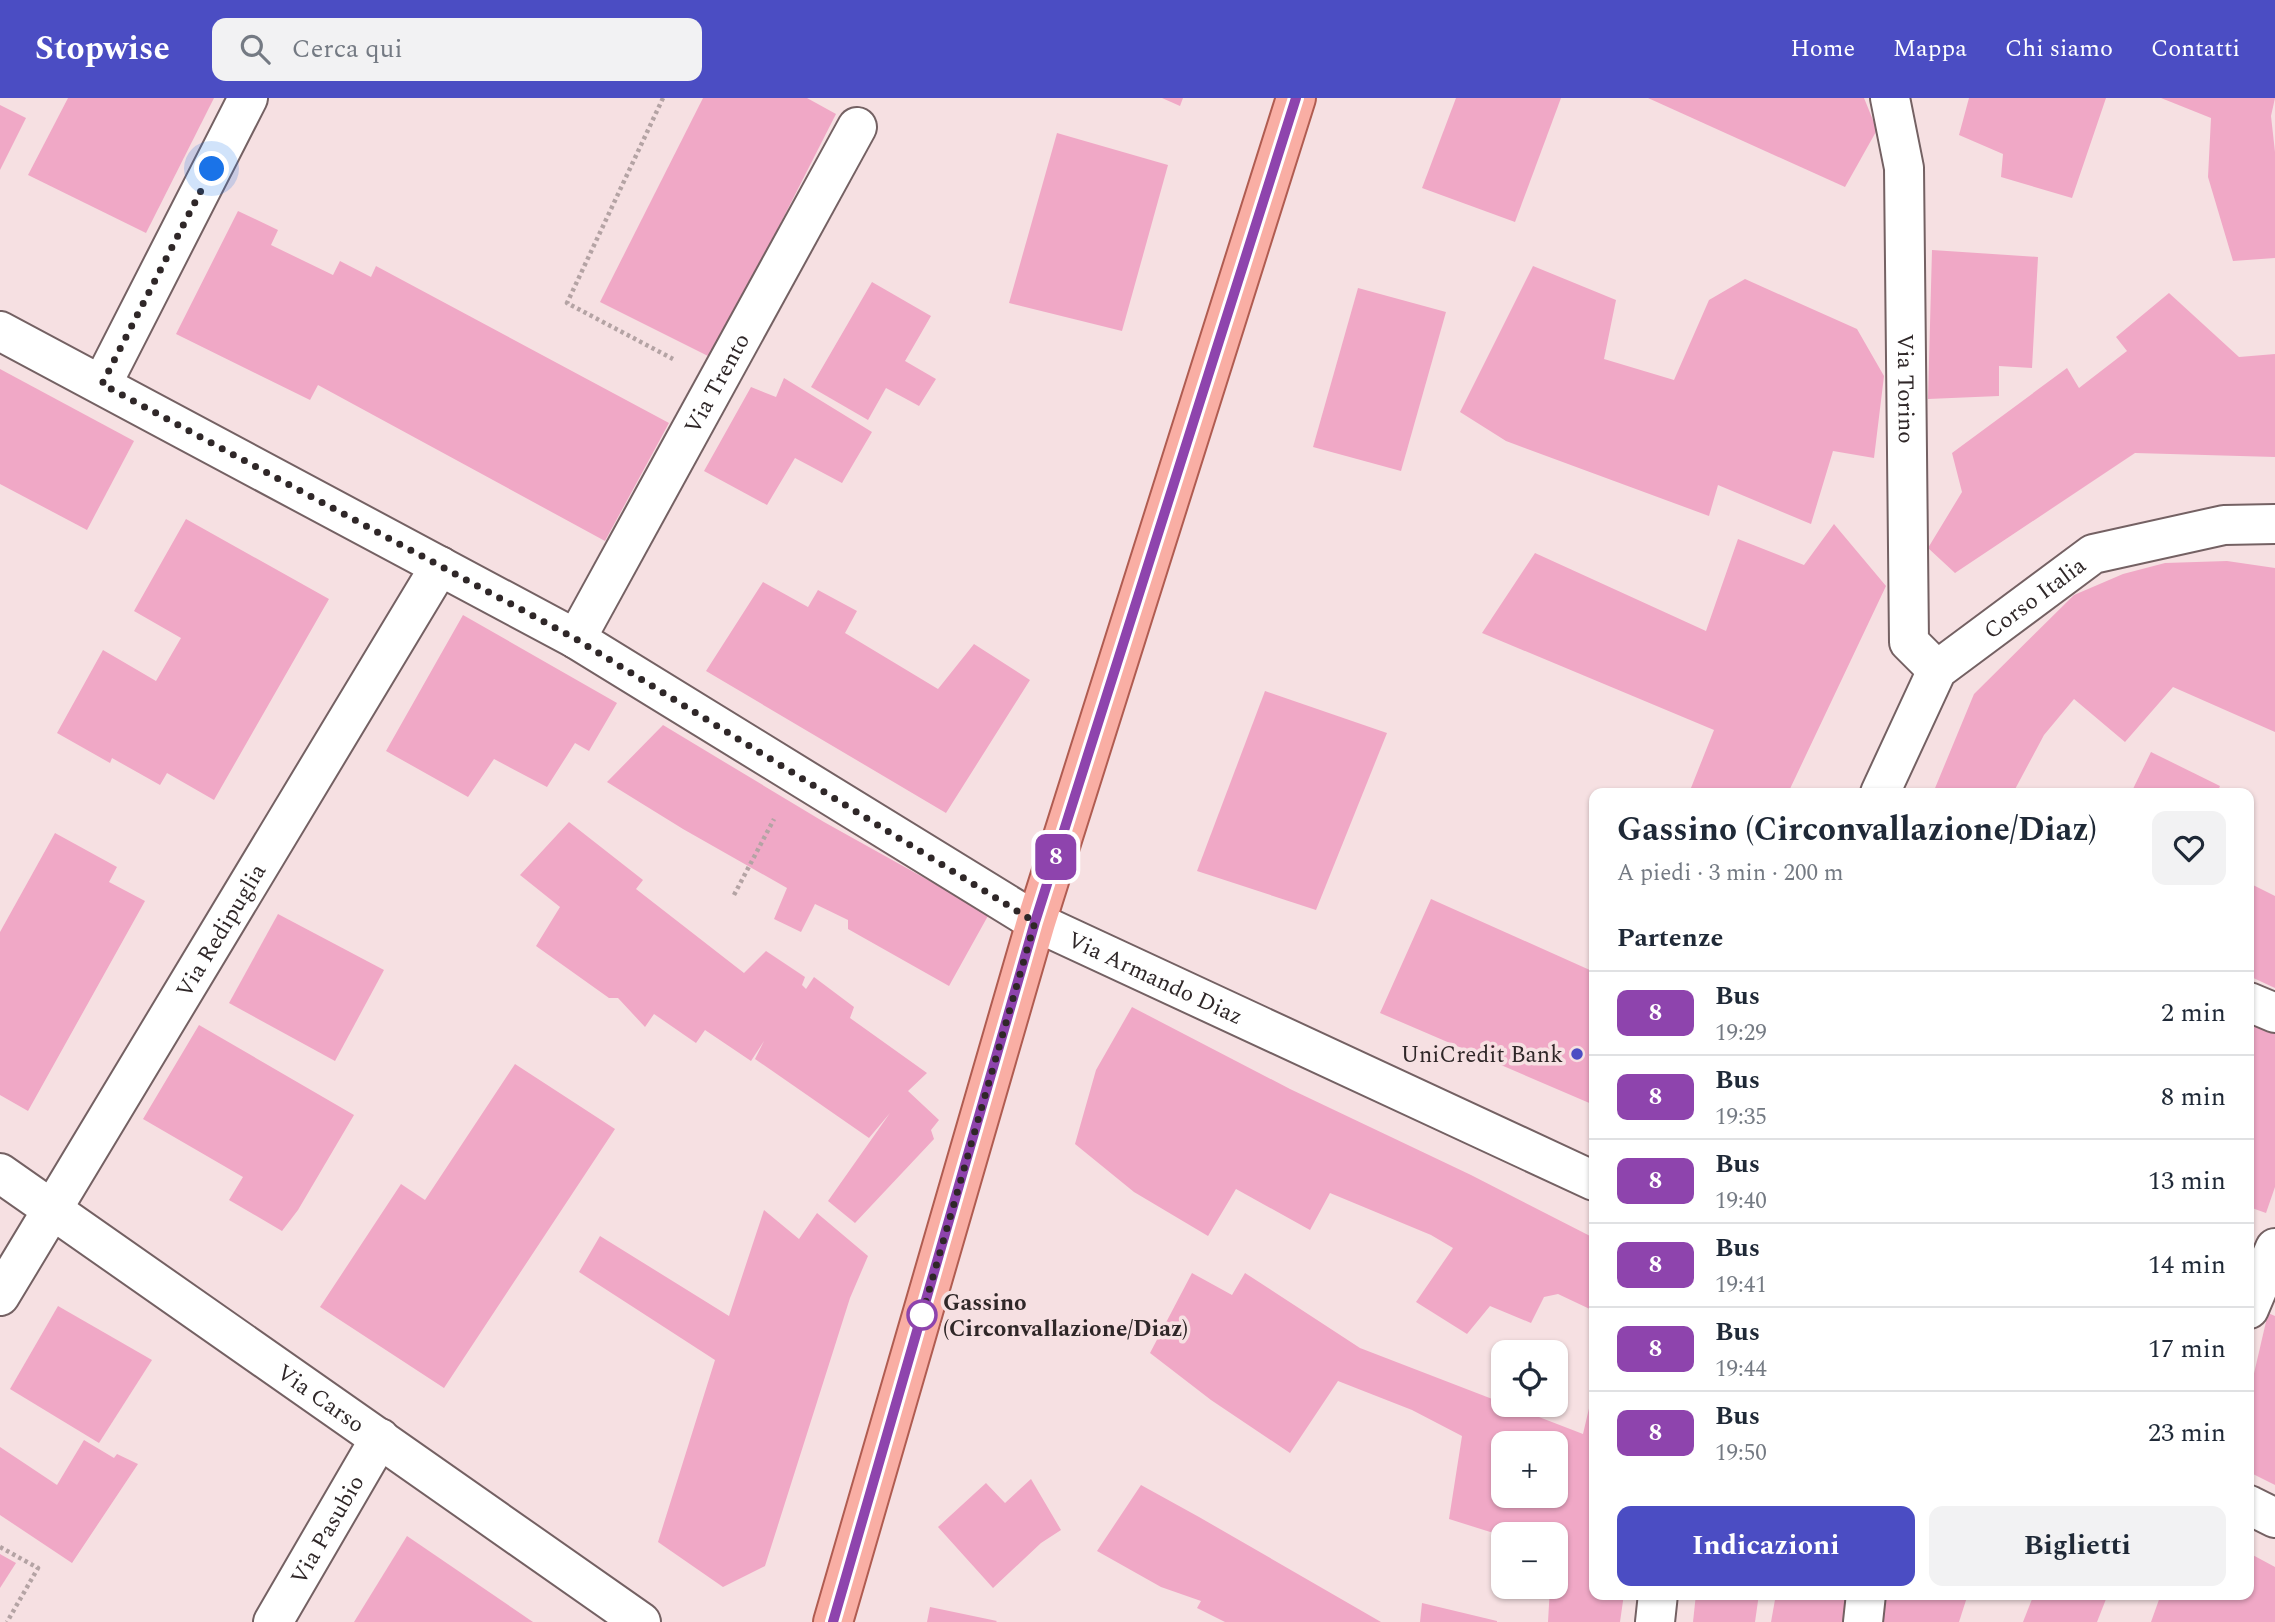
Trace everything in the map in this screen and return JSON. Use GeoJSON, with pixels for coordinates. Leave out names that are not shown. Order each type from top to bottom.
{"type":"FeatureCollection","features":[{"type":"Feature","properties":{"kind":"main road"},"geometry":{"type":"LineString","coordinates":[[833,1622],[1035,922],[1296,98]]}},
{"type":"Feature","properties":{"kind":"street"},"geometry":{"type":"LineString","coordinates":[[102,384],[248,98]]}},
{"type":"Feature","properties":{"kind":"street","name":"Via Torino"},"geometry":{"type":"LineString","coordinates":[[1890,98],[1904,168],[1909,642],[1937,670]]}},
{"type":"Feature","properties":{"kind":"street","name":"Via Trento"},"geometry":{"type":"LineString","coordinates":[[576,639],[857,127]]}},
{"type":"Feature","properties":{"kind":"street","name":"Via Armando Diaz"},"geometry":{"type":"LineString","coordinates":[[0,331],[576,639],[1035,922],[1589,1179]]}},
{"type":"Feature","properties":{"kind":"street","name":"Corso Italia"},"geometry":{"type":"LineString","coordinates":[[1883,788],[1937,670],[2093,554],[2224,525],[2275,524]]}},
{"type":"Feature","properties":{"kind":"street","name":"Via Redipuglia"},"geometry":{"type":"LineString","coordinates":[[0,1296],[55,1209],[440,566]]}},
{"type":"Feature","properties":{"kind":"street"},"geometry":{"type":"LineString","coordinates":[[2254,1004],[2275,1013]]}},
{"type":"Feature","properties":{"kind":"street","name":"Via Carso"},"geometry":{"type":"LineString","coordinates":[[0,1173],[641,1622]]}},
{"type":"Feature","properties":{"kind":"street"},"geometry":{"type":"LineString","coordinates":[[2254,1297],[2275,1248]]}},
{"type":"Feature","properties":{"kind":"street","name":"Via Pasubio"},"geometry":{"type":"LineString","coordinates":[[273,1622],[380,1438]]}},
{"type":"Feature","properties":{"kind":"street"},"geometry":{"type":"LineString","coordinates":[[2254,1508],[2275,1518]]}},
{"type":"Feature","properties":{"kind":"street"},"geometry":{"type":"LineString","coordinates":[[1655,1622],[1657,1600]]}},
{"type":"Feature","properties":{"kind":"street"},"geometry":{"type":"LineString","coordinates":[[1863,1622],[1865,1600]]}},
{"type":"Feature","properties":{"kind":"path"},"geometry":{"type":"LineString","coordinates":[[663,98],[567,303],[717,382]]}},
{"type":"Feature","properties":{"kind":"path"},"geometry":{"type":"LineString","coordinates":[[734,895],[797,775]]}},
{"type":"Feature","properties":{"kind":"path"},"geometry":{"type":"LineString","coordinates":[[0,1547],[38,1568],[8,1622]]}},
{"type":"Feature","properties":{"kind":"building"},"geometry":{"type":"Polygon","coordinates":[[[68,98],[214,98],[146,233],[28,175],[68,98]]]}},
{"type":"Feature","properties":{"kind":"building"},"geometry":{"type":"Polygon","coordinates":[[[703,98],[807,98],[836,114],[712,358],[600,302],[703,98]]]}},
{"type":"Feature","properties":{"kind":"building"},"geometry":{"type":"Polygon","coordinates":[[[1162,98],[1183,98],[1180,106],[1162,98]]]}},
{"type":"Feature","properties":{"kind":"building"},"geometry":{"type":"Polygon","coordinates":[[[1456,98],[1561,98],[1515,222],[1422,188],[1456,98]]]}},
{"type":"Feature","properties":{"kind":"building"},"geometry":{"type":"Polygon","coordinates":[[[1648,98],[1864,98],[1877,130],[1845,187],[1648,98]]]}},
{"type":"Feature","properties":{"kind":"building"},"geometry":{"type":"Polygon","coordinates":[[[1969,98],[2106,98],[2072,198],[2001,177],[2003,154],[1959,135],[1969,98]]]}},
{"type":"Feature","properties":{"kind":"building"},"geometry":{"type":"Polygon","coordinates":[[[2161,98],[2275,98],[2271,116],[2275,152],[2275,258],[2233,261],[2208,177],[2211,118],[2161,98]]]}},
{"type":"Feature","properties":{"kind":"building"},"geometry":{"type":"Polygon","coordinates":[[[0,105],[26,118],[0,170],[0,105]]]}},
{"type":"Feature","properties":{"kind":"building"},"geometry":{"type":"Polygon","coordinates":[[[1057,133],[1168,165],[1122,331],[1009,303],[1057,133]]]}},
{"type":"Feature","properties":{"kind":"building"},"geometry":{"type":"Polygon","coordinates":[[[238,211],[278,230],[271,245],[333,275],[340,261],[371,277],[376,266],[669,423],[605,541],[318,385],[310,400],[176,334],[238,211]]]}},
{"type":"Feature","properties":{"kind":"building"},"geometry":{"type":"Polygon","coordinates":[[[1932,250],[2038,257],[2032,368],[1999,366],[1999,396],[1928,399],[1932,250]]]}},
{"type":"Feature","properties":{"kind":"building"},"geometry":{"type":"Polygon","coordinates":[[[1533,266],[1616,300],[1604,359],[1674,380],[1709,300],[1745,279],[1857,329],[1884,376],[1874,458],[1833,451],[1811,524],[1718,485],[1709,516],[1506,441],[1460,412],[1533,266]]]}},
{"type":"Feature","properties":{"kind":"building"},"geometry":{"type":"Polygon","coordinates":[[[872,282],[931,316],[905,361],[936,379],[919,406],[886,388],[868,420],[811,387],[872,282]]]}},
{"type":"Feature","properties":{"kind":"building"},"geometry":{"type":"Polygon","coordinates":[[[1358,288],[1446,312],[1401,471],[1313,447],[1358,288]]]}},
{"type":"Feature","properties":{"kind":"building"},"geometry":{"type":"Polygon","coordinates":[[[2169,293],[2239,357],[2275,354],[2275,457],[2135,453],[1955,573],[1928,548],[1962,492],[1952,453],[2067,368],[2079,388],[2127,351],[2116,337],[2169,293]]]}},
{"type":"Feature","properties":{"kind":"building"},"geometry":{"type":"Polygon","coordinates":[[[0,369],[134,441],[87,530],[0,484],[0,369]]]}},
{"type":"Feature","properties":{"kind":"building"},"geometry":{"type":"Polygon","coordinates":[[[784,378],[872,432],[842,483],[795,458],[767,505],[704,471],[751,387],[776,397],[784,378]]]}},
{"type":"Feature","properties":{"kind":"building"},"geometry":{"type":"Polygon","coordinates":[[[186,519],[329,599],[214,800],[167,773],[160,785],[112,758],[110,763],[57,733],[103,650],[156,681],[181,638],[134,611],[186,519]]]}},
{"type":"Feature","properties":{"kind":"building"},"geometry":{"type":"Polygon","coordinates":[[[1834,524],[1886,586],[1790,788],[1691,788],[1714,730],[1482,633],[1535,553],[1706,631],[1738,539],[1804,565],[1834,524]]]}},
{"type":"Feature","properties":{"kind":"building"},"geometry":{"type":"Polygon","coordinates":[[[2227,561],[2275,568],[2275,732],[2173,687],[2125,742],[2074,699],[2044,735],[2016,788],[1935,788],[1974,694],[2074,595],[2123,574],[2165,563],[2227,561]]]}},
{"type":"Feature","properties":{"kind":"building"},"geometry":{"type":"Polygon","coordinates":[[[763,582],[808,607],[818,590],[857,611],[845,633],[938,689],[974,644],[1030,680],[946,813],[706,671],[763,582]]]}},
{"type":"Feature","properties":{"kind":"building"},"geometry":{"type":"Polygon","coordinates":[[[463,615],[617,703],[589,751],[575,743],[547,787],[494,759],[468,797],[386,751],[463,615]]]}},
{"type":"Feature","properties":{"kind":"building"},"geometry":{"type":"Polygon","coordinates":[[[1265,691],[1387,733],[1316,910],[1197,871],[1265,691]]]}},
{"type":"Feature","properties":{"kind":"building"},"geometry":{"type":"Polygon","coordinates":[[[663,725],[824,822],[989,914],[949,986],[848,929],[848,920],[815,904],[801,932],[774,919],[787,888],[607,782],[663,725]]]}},
{"type":"Feature","properties":{"kind":"building"},"geometry":{"type":"Polygon","coordinates":[[[2151,752],[2220,786],[2219,788],[2133,788],[2151,752]]]}},
{"type":"Feature","properties":{"kind":"building"},"geometry":{"type":"Polygon","coordinates":[[[569,822],[643,880],[636,889],[744,973],[766,951],[805,977],[802,985],[806,989],[814,977],[854,1007],[850,1018],[927,1073],[908,1091],[939,1120],[931,1130],[934,1139],[855,1223],[828,1201],[890,1113],[869,1138],[755,1059],[764,1041],[751,1061],[705,1030],[696,1043],[654,1014],[645,1027],[618,998],[609,998],[536,946],[560,907],[520,875],[569,822]]]}},
{"type":"Feature","properties":{"kind":"building"},"geometry":{"type":"Polygon","coordinates":[[[55,833],[117,867],[109,882],[145,901],[28,1111],[0,1095],[0,932],[55,833]]]}},
{"type":"Feature","properties":{"kind":"building"},"geometry":{"type":"Polygon","coordinates":[[[2254,886],[2275,896],[2275,988],[2254,978],[2254,886]]]}},
{"type":"Feature","properties":{"kind":"building"},"geometry":{"type":"Polygon","coordinates":[[[1431,899],[1589,970],[1589,1103],[1380,1013],[1431,899]]]}},
{"type":"Feature","properties":{"kind":"building"},"geometry":{"type":"Polygon","coordinates":[[[278,914],[384,970],[335,1061],[229,1003],[278,914]]]}},
{"type":"Feature","properties":{"kind":"building"},"geometry":{"type":"Polygon","coordinates":[[[1132,1007],[1290,1089],[1471,1175],[1589,1235],[1589,1309],[1558,1294],[1544,1297],[1531,1323],[1490,1306],[1467,1334],[1416,1302],[1453,1248],[1431,1235],[1330,1193],[1310,1230],[1236,1189],[1208,1236],[1134,1192],[1075,1144],[1096,1070],[1132,1007]]]}},
{"type":"Feature","properties":{"kind":"building"},"geometry":{"type":"Polygon","coordinates":[[[2254,1014],[2275,1024],[2275,1187],[2266,1213],[2254,1209],[2254,1014]]]}},
{"type":"Feature","properties":{"kind":"building"},"geometry":{"type":"Polygon","coordinates":[[[199,1025],[354,1115],[298,1210],[282,1231],[229,1200],[243,1177],[143,1119],[199,1025]]]}},
{"type":"Feature","properties":{"kind":"building"},"geometry":{"type":"Polygon","coordinates":[[[515,1064],[615,1129],[444,1388],[320,1307],[401,1184],[425,1200],[515,1064]]]}},
{"type":"Feature","properties":{"kind":"building"},"geometry":{"type":"Polygon","coordinates":[[[764,1210],[799,1239],[817,1213],[868,1256],[850,1298],[765,1566],[723,1587],[658,1542],[715,1360],[579,1272],[600,1236],[729,1316],[764,1210]]]}},
{"type":"Feature","properties":{"kind":"building"},"geometry":{"type":"Polygon","coordinates":[[[1192,1273],[1232,1295],[1245,1273],[1360,1348],[1491,1399],[1491,1417],[1539,1417],[1583,1434],[1589,1408],[1589,1600],[1623,1600],[1620,1622],[1548,1622],[1549,1599],[1568,1599],[1568,1522],[1491,1522],[1491,1532],[1449,1519],[1462,1436],[1412,1410],[1338,1381],[1290,1453],[1211,1400],[1150,1353],[1192,1273]]]}},
{"type":"Feature","properties":{"kind":"building"},"geometry":{"type":"Polygon","coordinates":[[[58,1306],[152,1360],[99,1443],[10,1389],[58,1306]]]}},
{"type":"Feature","properties":{"kind":"building"},"geometry":{"type":"Polygon","coordinates":[[[2268,1313],[2275,1316],[2275,1485],[2254,1474],[2254,1373],[2268,1313]]]}},
{"type":"Feature","properties":{"kind":"building"},"geometry":{"type":"Polygon","coordinates":[[[84,1440],[114,1458],[117,1454],[138,1464],[72,1563],[0,1515],[0,1447],[57,1485],[84,1440]]]}},
{"type":"Feature","properties":{"kind":"building"},"geometry":{"type":"Polygon","coordinates":[[[1031,1479],[1061,1530],[1041,1543],[993,1588],[938,1527],[986,1483],[1005,1503],[1031,1479]]]}},
{"type":"Feature","properties":{"kind":"building"},"geometry":{"type":"Polygon","coordinates":[[[1141,1485],[1381,1622],[1225,1622],[1197,1608],[1201,1601],[1161,1587],[1097,1551],[1141,1485]]]}},
{"type":"Feature","properties":{"kind":"building"},"geometry":{"type":"Polygon","coordinates":[[[407,1536],[533,1622],[354,1622],[407,1536]]]}},
{"type":"Feature","properties":{"kind":"building"},"geometry":{"type":"Polygon","coordinates":[[[0,1554],[16,1563],[0,1588],[0,1554]]]}},
{"type":"Feature","properties":{"kind":"building"},"geometry":{"type":"Polygon","coordinates":[[[2254,1556],[2275,1567],[2275,1622],[2151,1622],[2159,1600],[2254,1600],[2254,1556]]]}},
{"type":"Feature","properties":{"kind":"building"},"geometry":{"type":"Polygon","coordinates":[[[1695,1600],[1758,1600],[1755,1622],[1693,1622],[1695,1600]]]}},
{"type":"Feature","properties":{"kind":"building"},"geometry":{"type":"Polygon","coordinates":[[[1775,1600],[1850,1600],[1846,1622],[1771,1622],[1775,1600]]]}},
{"type":"Feature","properties":{"kind":"building"},"geometry":{"type":"Polygon","coordinates":[[[1884,1600],[1966,1600],[1959,1622],[1882,1622],[1884,1600]]]}},
{"type":"Feature","properties":{"kind":"building"},"geometry":{"type":"Polygon","coordinates":[[[2032,1600],[2106,1600],[2097,1622],[2023,1622],[2032,1600]]]}},
{"type":"Feature","properties":{"kind":"building"},"geometry":{"type":"Polygon","coordinates":[[[1422,1603],[1497,1621],[1497,1622],[1420,1622],[1422,1603]]]}},
{"type":"Feature","properties":{"kind":"building"},"geometry":{"type":"Polygon","coordinates":[[[930,1607],[997,1621],[927,1622],[930,1607]]]}},
{"type":"Feature","properties":{"kind":"bus line","name":"8"},"geometry":{"type":"LineString","coordinates":[[833,1622],[1035,922],[1296,98]]}},
{"type":"Feature","properties":{"kind":"place","name":"UniCredit Bank"},"geometry":{"type":"Point","coordinates":[1577,1054]}},
{"type":"Feature","properties":{"kind":"place","name":"Gassino (Circonvallazione/Diaz)"},"geometry":{"type":"Point","coordinates":[922,1315]}},
{"type":"Feature","properties":{"kind":"route"},"geometry":{"type":"LineString","coordinates":[[212,169],[102,384],[576,639],[1035,922],[922,1315]]}}]}
